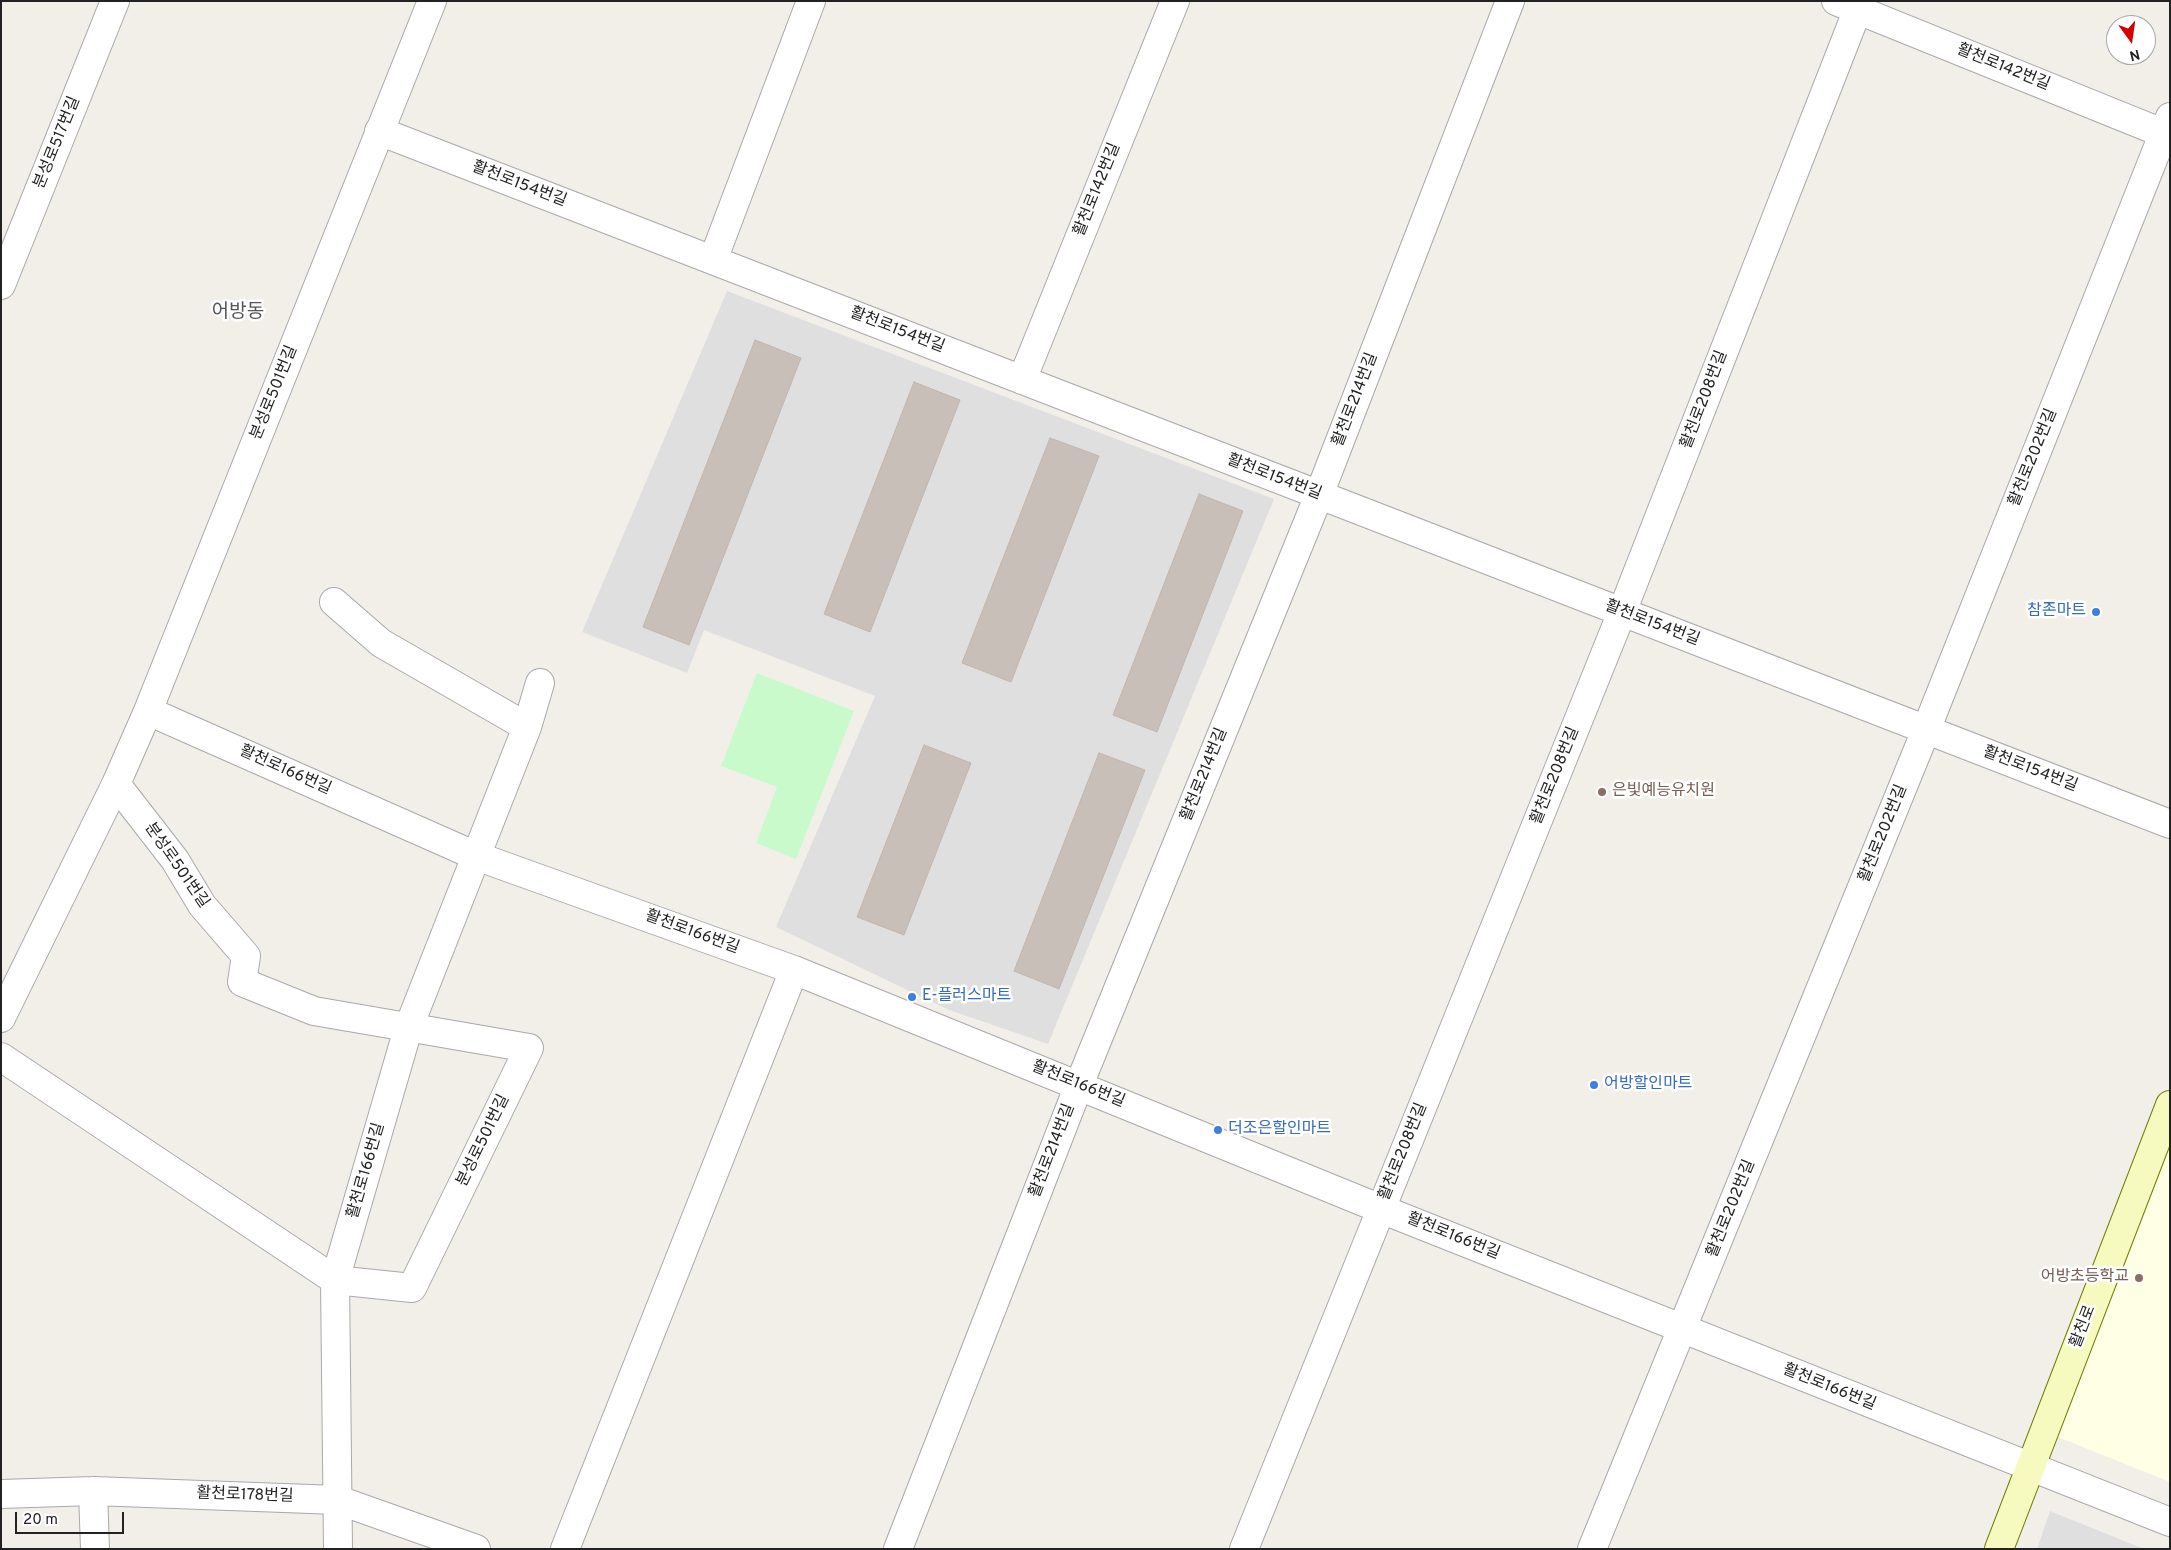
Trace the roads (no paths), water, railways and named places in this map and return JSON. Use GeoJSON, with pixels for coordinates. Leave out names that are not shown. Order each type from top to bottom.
{"type":"FeatureCollection","features":[{"type":"Feature","properties":{"kind":"street","name":"분성로517번길"},"geometry":{"type":"LineString","coordinates":[[1,285],[115,1]]}},
{"type":"Feature","properties":{"kind":"street","name":"분성로501번길"},"geometry":{"type":"LineString","coordinates":[[1,1018],[116,784],[148,711],[432,1]]}},
{"type":"Feature","properties":{"kind":"street"},"geometry":{"type":"LineString","coordinates":[[713,260],[811,1]]}},
{"type":"Feature","properties":{"kind":"street","name":"활천로142번길"},"geometry":{"type":"LineString","coordinates":[[1022,380],[1175,1]]}},
{"type":"Feature","properties":{"kind":"street","name":"활천로214번길"},"geometry":{"type":"LineString","coordinates":[[898,1549],[1079,1085],[1319,495],[1510,1]]}},
{"type":"Feature","properties":{"kind":"street","name":"활천로142번길"},"geometry":{"type":"LineString","coordinates":[[1852,4],[2168,128]]}},
{"type":"Feature","properties":{"kind":"street","name":"활천로208번길"},"geometry":{"type":"LineString","coordinates":[[1244,1549],[1622,612],[1852,4]]}},
{"type":"Feature","properties":{"kind":"street","name":"활천로202번길"},"geometry":{"type":"LineString","coordinates":[[1592,1549],[1683,1330],[2168,128]]}},
{"type":"Feature","properties":{"kind":"street","name":"활천로154번길"},"geometry":{"type":"LineString","coordinates":[[379,131],[2170,824]]}},
{"type":"Feature","properties":{"kind":"street"},"geometry":{"type":"LineString","coordinates":[[334,602],[381,643],[527,727]]}},
{"type":"Feature","properties":{"kind":"street"},"geometry":{"type":"LineString","coordinates":[[476,856],[527,727],[540,683]]}},
{"type":"Feature","properties":{"kind":"street","name":"활천로166번길"},"geometry":{"type":"LineString","coordinates":[[148,711],[476,856],[794,970],[1381,1209],[2170,1522]]}},
{"type":"Feature","properties":{"kind":"street","name":"분성로501번길"},"geometry":{"type":"LineString","coordinates":[[1,1057],[335,1280],[412,1288],[529,1048],[408,1029],[314,1011],[242,982],[246,956],[202,904],[175,860],[116,784]]}},
{"type":"Feature","properties":{"kind":"street","name":"활천로166번길"},"geometry":{"type":"LineString","coordinates":[[338,1500],[335,1280],[408,1029],[476,856]]}},
{"type":"Feature","properties":{"kind":"street"},"geometry":{"type":"LineString","coordinates":[[565,1549],[794,970]]}},
{"type":"Feature","properties":{"kind":"street","name":"활천로"},"geometry":{"type":"LineString","coordinates":[[1998,1549],[2170,1105]]}},
{"type":"Feature","properties":{"kind":"street"},"geometry":{"type":"LineString","coordinates":[[93,1491],[95,1549]]}},
{"type":"Feature","properties":{"kind":"street","name":"활천로178번길"},"geometry":{"type":"LineString","coordinates":[[1,1494],[93,1491],[338,1500],[476,1549]]}},
{"type":"Feature","properties":{"kind":"street"},"geometry":{"type":"LineString","coordinates":[[338,1500],[338,1549]]}},
{"type":"Feature","properties":{"kind":"place","name":"참존마트"},"geometry":{"type":"Point","coordinates":[2096,612]}},
{"type":"Feature","properties":{"kind":"place","name":"은빛예능유치원"},"geometry":{"type":"Point","coordinates":[1602,792]}},
{"type":"Feature","properties":{"kind":"place","name":"E-플러스마트"},"geometry":{"type":"Point","coordinates":[912,997]}},
{"type":"Feature","properties":{"kind":"place","name":"어방할인마트"},"geometry":{"type":"Point","coordinates":[1594,1085]}},
{"type":"Feature","properties":{"kind":"place","name":"더조은할인마트"},"geometry":{"type":"Point","coordinates":[1218,1130]}},
{"type":"Feature","properties":{"kind":"place","name":"어방초등학교"},"geometry":{"type":"Point","coordinates":[2139,1278]}},
{"type":"Feature","properties":{"kind":"district","name":"어방동"},"geometry":{"type":"Point","coordinates":[238,313]}}]}
